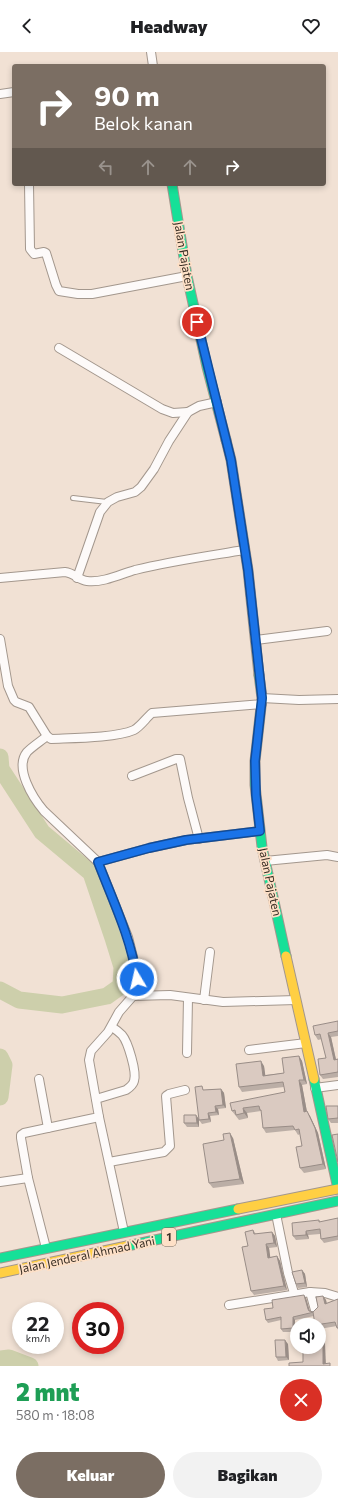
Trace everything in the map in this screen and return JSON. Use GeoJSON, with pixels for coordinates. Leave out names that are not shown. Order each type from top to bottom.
{"type":"FeatureCollection","features":[{"type":"Feature","properties":{"kind":"main road","name":"Jalan Pajaten"},"geometry":{"type":"LineString","coordinates":[[172,186],[187,276],[207,367],[231,460],[247,566],[262,701],[255,761],[255,785],[260,831],[265,861],[338,1189]]}},
{"type":"Feature","properties":{"kind":"main road","name":"Jalan Jenderal Ahmad Yani"},"geometry":{"type":"LineString","coordinates":[[0,1258],[338,1189]]}},
{"type":"Feature","properties":{"kind":"main road","name":"Jalan Jenderal Ahmad Yani"},"geometry":{"type":"LineString","coordinates":[[0,1274],[338,1201]]}},
{"type":"Feature","properties":{"kind":"street"},"geometry":{"type":"LineString","coordinates":[[151,52],[153,64]]}},
{"type":"Feature","properties":{"kind":"street"},"geometry":{"type":"LineString","coordinates":[[0,94],[12,92]]}},
{"type":"Feature","properties":{"kind":"street"},"geometry":{"type":"LineString","coordinates":[[29,186],[30,248],[34,254],[46,253],[59,291],[78,294],[92,294],[187,276]]}},
{"type":"Feature","properties":{"kind":"street"},"geometry":{"type":"LineString","coordinates":[[59,348],[162,409],[173,413],[188,412],[199,406],[217,402]]}},
{"type":"Feature","properties":{"kind":"street"},"geometry":{"type":"LineString","coordinates":[[77,578],[100,512],[108,502],[117,497],[134,492],[141,487],[154,469],[169,441],[188,412]]}},
{"type":"Feature","properties":{"kind":"street"},"geometry":{"type":"LineString","coordinates":[[0,578],[71,572],[77,578],[87,581],[105,579],[134,570],[244,550]]}},
{"type":"Feature","properties":{"kind":"street"},"geometry":{"type":"LineString","coordinates":[[256,640],[327,630]]}},
{"type":"Feature","properties":{"kind":"street"},"geometry":{"type":"LineString","coordinates":[[0,639],[8,686],[14,700],[29,707],[47,736],[51,739],[80,738],[126,733],[136,729],[152,713],[262,701],[338,699]]}},
{"type":"Feature","properties":{"kind":"street"},"geometry":{"type":"LineString","coordinates":[[47,736],[27,752],[22,766],[24,776],[38,804],[44,811],[98,862],[128,937],[137,979],[132,996],[119,1012],[112,1027],[89,1053],[99,1118],[124,1232]]}},
{"type":"Feature","properties":{"kind":"street"},"geometry":{"type":"LineString","coordinates":[[132,776],[176,759],[180,759],[188,798],[199,839]]}},
{"type":"Feature","properties":{"kind":"street"},"geometry":{"type":"LineString","coordinates":[[98,862],[149,848],[199,839],[260,831]]}},
{"type":"Feature","properties":{"kind":"street"},"geometry":{"type":"LineString","coordinates":[[265,861],[327,855],[338,857]]}},
{"type":"Feature","properties":{"kind":"street"},"geometry":{"type":"LineString","coordinates":[[204,1000],[210,952]]}},
{"type":"Feature","properties":{"kind":"street"},"geometry":{"type":"LineString","coordinates":[[132,996],[170,995],[204,1000],[242,1002],[296,1000]]}},
{"type":"Feature","properties":{"kind":"street"},"geometry":{"type":"LineString","coordinates":[[187,1054],[188,998]]}},
{"type":"Feature","properties":{"kind":"street"},"geometry":{"type":"LineString","coordinates":[[96,1099],[126,1090],[130,1087],[134,1080],[132,1064],[126,1042],[122,1035],[112,1027]]}},
{"type":"Feature","properties":{"kind":"street"},"geometry":{"type":"LineString","coordinates":[[249,1050],[306,1043]]}},
{"type":"Feature","properties":{"kind":"street"},"geometry":{"type":"LineString","coordinates":[[39,1079],[48,1128]]}},
{"type":"Feature","properties":{"kind":"street"},"geometry":{"type":"LineString","coordinates":[[315,1088],[338,1085]]}},
{"type":"Feature","properties":{"kind":"street"},"geometry":{"type":"LineString","coordinates":[[109,1162],[168,1150],[170,1146],[166,1096],[185,1090]]}},
{"type":"Feature","properties":{"kind":"street"},"geometry":{"type":"LineString","coordinates":[[46,1248],[28,1178],[20,1138],[21,1134],[99,1118]]}},
{"type":"Feature","properties":{"kind":"street"},"geometry":{"type":"LineString","coordinates":[[0,1182],[28,1178]]}},
{"type":"Feature","properties":{"kind":"street"},"geometry":{"type":"LineString","coordinates":[[276,1214],[288,1274],[294,1294]]}},
{"type":"Feature","properties":{"kind":"street"},"geometry":{"type":"LineString","coordinates":[[310,1292],[315,1310]]}},
{"type":"Feature","properties":{"kind":"street"},"geometry":{"type":"LineString","coordinates":[[229,1305],[310,1292],[325,1293],[338,1297]]}},
{"type":"Feature","properties":{"kind":"lane"},"geometry":{"type":"LineString","coordinates":[[73,498],[108,502]]}},
{"type":"Feature","properties":{"kind":"building"},"geometry":{"type":"Polygon","coordinates":[[[338,1021],[338,1031],[328,1033],[334,1060],[338,1059],[338,1072],[320,1075],[318,1059],[326,1058],[320,1034],[315,1035],[313,1026],[338,1021]]]}},
{"type":"Feature","properties":{"kind":"building"},"geometry":{"type":"Polygon","coordinates":[[[299,1056],[304,1080],[299,1080],[304,1112],[307,1111],[315,1128],[323,1164],[300,1168],[296,1147],[302,1146],[299,1129],[295,1130],[293,1126],[263,1128],[261,1110],[259,1106],[243,1108],[244,1113],[236,1115],[235,1110],[232,1111],[230,1103],[285,1092],[283,1082],[239,1087],[236,1064],[261,1061],[263,1076],[284,1073],[282,1058],[299,1056]]]}},
{"type":"Feature","properties":{"kind":"building"},"geometry":{"type":"Polygon","coordinates":[[[202,1086],[203,1090],[221,1089],[223,1105],[215,1106],[216,1112],[208,1113],[209,1119],[199,1120],[195,1087],[202,1086]]]}},
{"type":"Feature","properties":{"kind":"building"},"geometry":{"type":"Polygon","coordinates":[[[326,1106],[338,1106],[338,1118],[328,1119],[326,1106]]]}},
{"type":"Feature","properties":{"kind":"building"},"geometry":{"type":"Polygon","coordinates":[[[184,1115],[196,1115],[197,1123],[184,1123],[184,1115]]]}},
{"type":"Feature","properties":{"kind":"building"},"geometry":{"type":"Polygon","coordinates":[[[230,1133],[240,1179],[209,1183],[203,1144],[224,1140],[223,1134],[230,1133]]]}},
{"type":"Feature","properties":{"kind":"building"},"geometry":{"type":"Polygon","coordinates":[[[338,1134],[338,1162],[332,1135],[338,1134]]]}},
{"type":"Feature","properties":{"kind":"building"},"geometry":{"type":"Polygon","coordinates":[[[338,1218],[338,1236],[321,1239],[320,1229],[306,1231],[306,1235],[293,1236],[292,1223],[319,1220],[319,1222],[338,1218]]]}},
{"type":"Feature","properties":{"kind":"building"},"geometry":{"type":"Polygon","coordinates":[[[253,1230],[254,1234],[272,1232],[274,1243],[266,1244],[268,1258],[277,1256],[284,1286],[251,1291],[242,1247],[248,1246],[245,1232],[253,1230]]]}},
{"type":"Feature","properties":{"kind":"building"},"geometry":{"type":"Polygon","coordinates":[[[302,1270],[305,1283],[296,1284],[292,1272],[302,1270]]]}},
{"type":"Feature","properties":{"kind":"building"},"geometry":{"type":"Polygon","coordinates":[[[304,1295],[309,1311],[314,1312],[290,1318],[290,1328],[281,1329],[281,1317],[266,1320],[264,1309],[273,1308],[272,1300],[304,1295]]]}},
{"type":"Feature","properties":{"kind":"building"},"geometry":{"type":"Polygon","coordinates":[[[323,1296],[325,1304],[338,1299],[338,1328],[335,1322],[326,1323],[326,1318],[314,1318],[313,1312],[318,1307],[316,1297],[323,1296]]]}},
{"type":"Feature","properties":{"kind":"building"},"geometry":{"type":"Polygon","coordinates":[[[275,1340],[285,1340],[286,1357],[276,1357],[275,1340]]]}},
{"type":"Feature","properties":{"kind":"building"},"geometry":{"type":"Polygon","coordinates":[[[303,1354],[323,1354],[323,1364],[330,1363],[330,1366],[289,1366],[289,1363],[303,1362],[303,1354]]]}},
{"type":"Feature","properties":{"kind":"waterway"},"geometry":{"type":"LineString","coordinates":[[0,757],[1,769],[42,832],[91,873],[122,967],[121,986],[107,996],[62,1005],[19,1000],[0,990]]}},
{"type":"Feature","properties":{"kind":"waterway"},"geometry":{"type":"LineString","coordinates":[[0,1057],[4,1065],[0,1097]]}},
{"type":"Feature","properties":{"kind":"waterway"},"geometry":{"type":"LineString","coordinates":[[0,1359],[9,1358],[30,1366]]}},
{"type":"Feature","properties":{"kind":"traffic: fast"},"geometry":{"type":"LineString","coordinates":[[172,186],[187,276],[207,367],[226,440]]}},
{"type":"Feature","properties":{"kind":"traffic: fast"},"geometry":{"type":"LineString","coordinates":[[259,675],[262,698],[255,761],[255,785],[262,847],[286,956]]}},
{"type":"Feature","properties":{"kind":"traffic: fast"},"geometry":{"type":"LineString","coordinates":[[314,1079],[338,1189]]}},
{"type":"Feature","properties":{"kind":"traffic: fast"},"geometry":{"type":"LineString","coordinates":[[127,1246],[338,1201]]}},
{"type":"Feature","properties":{"kind":"traffic: fast"},"geometry":{"type":"LineString","coordinates":[[0,1258],[238,1209]]}},
{"type":"Feature","properties":{"kind":"traffic: slow"},"geometry":{"type":"LineString","coordinates":[[226,440],[231,460],[248,570],[259,675]]}},
{"type":"Feature","properties":{"kind":"traffic: slow"},"geometry":{"type":"LineString","coordinates":[[286,956],[314,1079]]}},
{"type":"Feature","properties":{"kind":"traffic: slow"},"geometry":{"type":"LineString","coordinates":[[238,1209],[338,1189]]}},
{"type":"Feature","properties":{"kind":"traffic: slow"},"geometry":{"type":"LineString","coordinates":[[0,1273],[127,1246]]}},
{"type":"Feature","properties":{"kind":"route"},"geometry":{"type":"LineString","coordinates":[[137,979],[128,937],[98,862],[149,848],[186,840],[260,831],[256,805],[255,761],[262,698],[248,570],[231,460],[197,322]]}}]}
